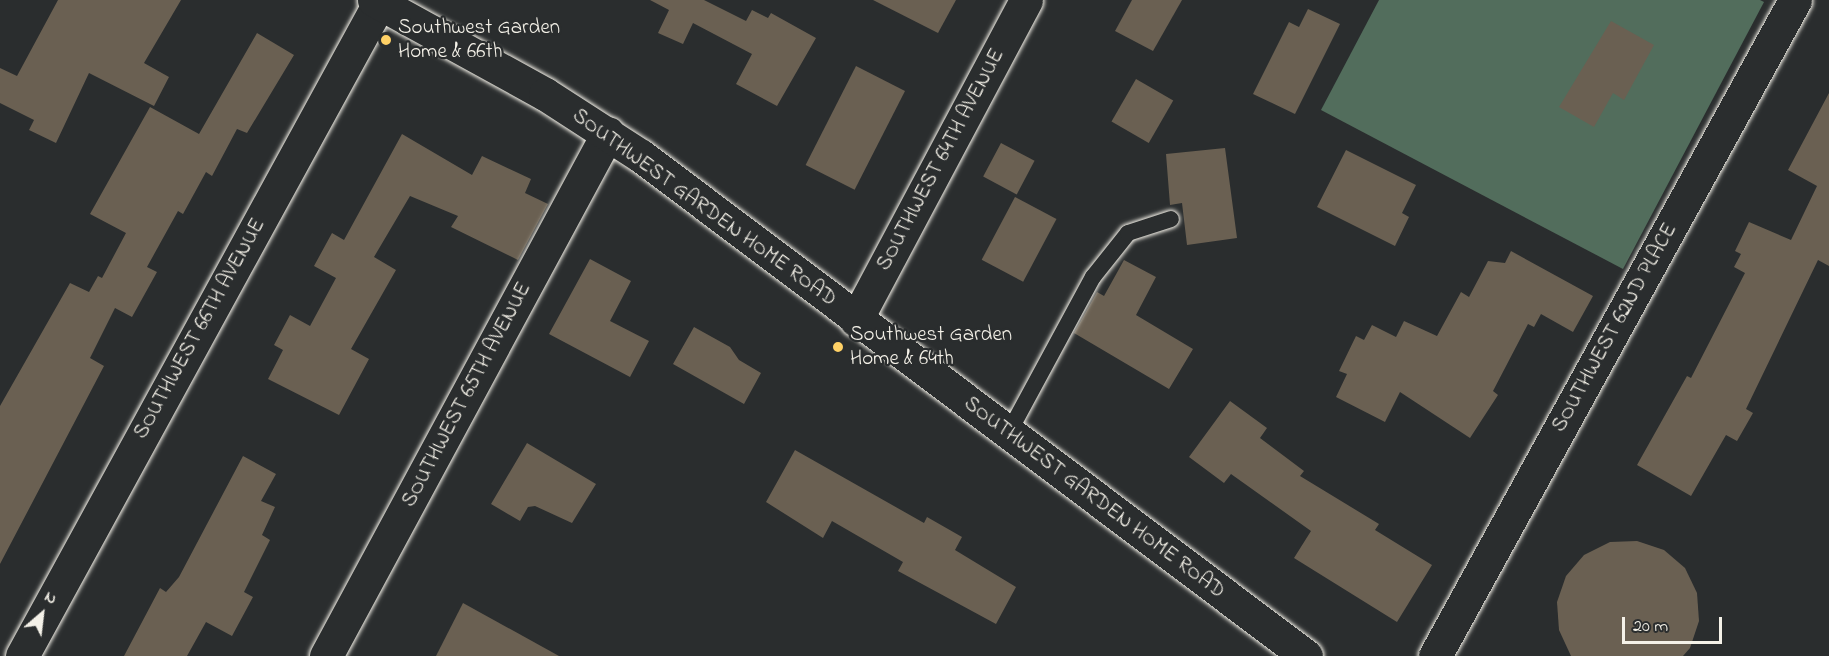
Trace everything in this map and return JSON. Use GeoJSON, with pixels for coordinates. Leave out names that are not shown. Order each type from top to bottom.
{"type":"FeatureCollection","features":[{"type":"Feature","properties":{"kind":"street","name":"SOUTHWEST 64TH AVENUE"},"geometry":{"type":"LineString","coordinates":[[856,320],[1026,0]]}},
{"type":"Feature","properties":{"kind":"street","name":"SOUTHWEST 62ND PLACE"},"geometry":{"type":"LineString","coordinates":[[1435,656],[1795,0]]}},
{"type":"Feature","properties":{"kind":"street","name":"SOUTHWEST GARDEN HOME ROAD"},"geometry":{"type":"LineString","coordinates":[[376,1],[608,133],[1305,656]]}},
{"type":"Feature","properties":{"kind":"street","name":"SOUTHWEST 66TH AVENUE"},"geometry":{"type":"LineString","coordinates":[[22,656],[376,1]]}},
{"type":"Feature","properties":{"kind":"street","name":"SOUTHWEST 65TH AVENUE"},"geometry":{"type":"LineString","coordinates":[[326,656],[608,133]]}},
{"type":"Feature","properties":{"kind":"lane"},"geometry":{"type":"LineString","coordinates":[[1008,434],[1093,277],[1128,233],[1171,219]]}},
{"type":"Feature","properties":{"kind":"green space"},"geometry":{"type":"Polygon","coordinates":[[[1379,0],[1760,0],[1764,2],[1623,269],[1321,110],[1379,0]]]}},
{"type":"Feature","properties":{"kind":"building"},"geometry":{"type":"Polygon","coordinates":[[[58,0],[181,0],[144,63],[169,77],[154,106],[89,73],[56,143],[29,130],[34,120],[0,103],[0,68],[17,76],[58,0]]]}},
{"type":"Feature","properties":{"kind":"building"},"geometry":{"type":"Polygon","coordinates":[[[650,0],[704,0],[746,21],[752,10],[768,18],[771,13],[816,38],[777,106],[736,84],[752,54],[693,23],[683,44],[658,33],[669,10],[650,0]]]}},
{"type":"Feature","properties":{"kind":"building"},"geometry":{"type":"Polygon","coordinates":[[[873,0],[956,0],[938,33],[873,0]]]}},
{"type":"Feature","properties":{"kind":"building"},"geometry":{"type":"Polygon","coordinates":[[[1132,0],[1182,0],[1153,51],[1115,31],[1132,0]]]}},
{"type":"Feature","properties":{"kind":"building"},"geometry":{"type":"Polygon","coordinates":[[[1308,9],[1340,24],[1295,114],[1253,94],[1289,22],[1299,27],[1308,9]]]}},
{"type":"Feature","properties":{"kind":"building"},"geometry":{"type":"Polygon","coordinates":[[[1611,21],[1654,45],[1624,100],[1613,93],[1594,127],[1559,107],[1611,21]]]}},
{"type":"Feature","properties":{"kind":"building"},"geometry":{"type":"Polygon","coordinates":[[[257,33],[294,55],[247,133],[237,129],[212,176],[206,172],[183,214],[178,211],[147,267],[157,272],[132,317],[115,308],[90,358],[104,366],[0,564],[0,406],[70,283],[89,292],[98,276],[102,278],[126,233],[90,214],[150,107],[199,134],[257,33]]]}},
{"type":"Feature","properties":{"kind":"building"},"geometry":{"type":"Polygon","coordinates":[[[856,66],[905,91],[855,190],[806,165],[856,66]]]}},
{"type":"Feature","properties":{"kind":"building"},"geometry":{"type":"Polygon","coordinates":[[[1136,79],[1173,100],[1149,143],[1112,121],[1136,79]]]}},
{"type":"Feature","properties":{"kind":"building"},"geometry":{"type":"Polygon","coordinates":[[[1829,93],[1829,266],[1818,260],[1746,409],[1753,413],[1737,441],[1726,435],[1691,496],[1637,465],[1687,376],[1691,378],[1745,273],[1734,267],[1741,254],[1735,251],[1749,222],[1791,240],[1817,186],[1788,170],[1829,93]]]}},
{"type":"Feature","properties":{"kind":"building"},"geometry":{"type":"Polygon","coordinates":[[[402,134],[472,175],[482,156],[531,179],[525,193],[548,204],[518,260],[451,227],[458,216],[410,196],[374,257],[396,270],[351,349],[369,359],[339,415],[268,379],[283,350],[274,345],[290,315],[310,326],[336,278],[314,266],[332,233],[344,240],[402,134]]]}},
{"type":"Feature","properties":{"kind":"building"},"geometry":{"type":"Polygon","coordinates":[[[1001,143],[1035,161],[1017,194],[983,177],[1001,143]]]}},
{"type":"Feature","properties":{"kind":"building"},"geometry":{"type":"Polygon","coordinates":[[[1225,148],[1237,238],[1187,245],[1182,203],[1170,205],[1166,154],[1225,148]]]}},
{"type":"Feature","properties":{"kind":"building"},"geometry":{"type":"Polygon","coordinates":[[[1346,150],[1416,185],[1402,213],[1409,217],[1395,246],[1317,207],[1346,150]]]}},
{"type":"Feature","properties":{"kind":"building"},"geometry":{"type":"Polygon","coordinates":[[[1015,197],[1056,219],[1023,282],[982,260],[1015,197]]]}},
{"type":"Feature","properties":{"kind":"building"},"geometry":{"type":"Polygon","coordinates":[[[1511,251],[1593,296],[1573,332],[1541,314],[1534,327],[1528,324],[1493,391],[1498,395],[1470,438],[1400,392],[1385,422],[1336,397],[1347,374],[1339,371],[1356,336],[1364,340],[1372,325],[1396,337],[1404,321],[1437,336],[1461,292],[1469,297],[1488,261],[1505,263],[1511,251]]]}},
{"type":"Feature","properties":{"kind":"building"},"geometry":{"type":"Polygon","coordinates":[[[590,259],[631,281],[610,321],[649,341],[630,377],[549,334],[590,259]]]}},
{"type":"Feature","properties":{"kind":"building"},"geometry":{"type":"Polygon","coordinates":[[[1124,260],[1156,277],[1136,315],[1193,349],[1169,389],[1074,333],[1097,292],[1104,296],[1124,260]]]}},
{"type":"Feature","properties":{"kind":"building"},"geometry":{"type":"Polygon","coordinates":[[[694,327],[730,347],[739,360],[761,373],[744,404],[673,364],[694,327]]]}},
{"type":"Feature","properties":{"kind":"building"},"geometry":{"type":"Polygon","coordinates":[[[1230,401],[1267,428],[1260,438],[1304,471],[1300,476],[1379,524],[1375,530],[1432,565],[1397,622],[1294,558],[1311,531],[1231,474],[1224,483],[1189,457],[1230,401]]]}},
{"type":"Feature","properties":{"kind":"building"},"geometry":{"type":"Polygon","coordinates":[[[527,443],[596,484],[572,523],[535,506],[528,507],[520,521],[491,504],[527,443]]]}},
{"type":"Feature","properties":{"kind":"building"},"geometry":{"type":"Polygon","coordinates":[[[795,450],[924,523],[927,517],[962,537],[955,550],[1016,587],[996,624],[898,571],[903,562],[832,521],[823,538],[766,502],[795,450]]]}},
{"type":"Feature","properties":{"kind":"building"},"geometry":{"type":"Polygon","coordinates":[[[243,456],[276,474],[261,501],[275,507],[262,535],[270,540],[244,592],[253,597],[232,636],[206,622],[187,656],[124,656],[160,588],[166,592],[179,577],[243,456]]]}},
{"type":"Feature","properties":{"kind":"building"},"geometry":{"type":"Polygon","coordinates":[[[1637,541],[1664,550],[1685,568],[1697,593],[1699,621],[1690,648],[1683,656],[1571,656],[1559,630],[1557,602],[1566,576],[1584,555],[1610,542],[1637,541]]]}},
{"type":"Feature","properties":{"kind":"building"},"geometry":{"type":"Polygon","coordinates":[[[463,603],[559,656],[436,656],[463,603]]]}},
{"type":"Feature","properties":{"kind":"place","name":"Southwest Garden Home & 66th"},"geometry":{"type":"Point","coordinates":[386,40]}},
{"type":"Feature","properties":{"kind":"place","name":"Southwest Garden Home & 64th"},"geometry":{"type":"Point","coordinates":[838,347]}}]}
